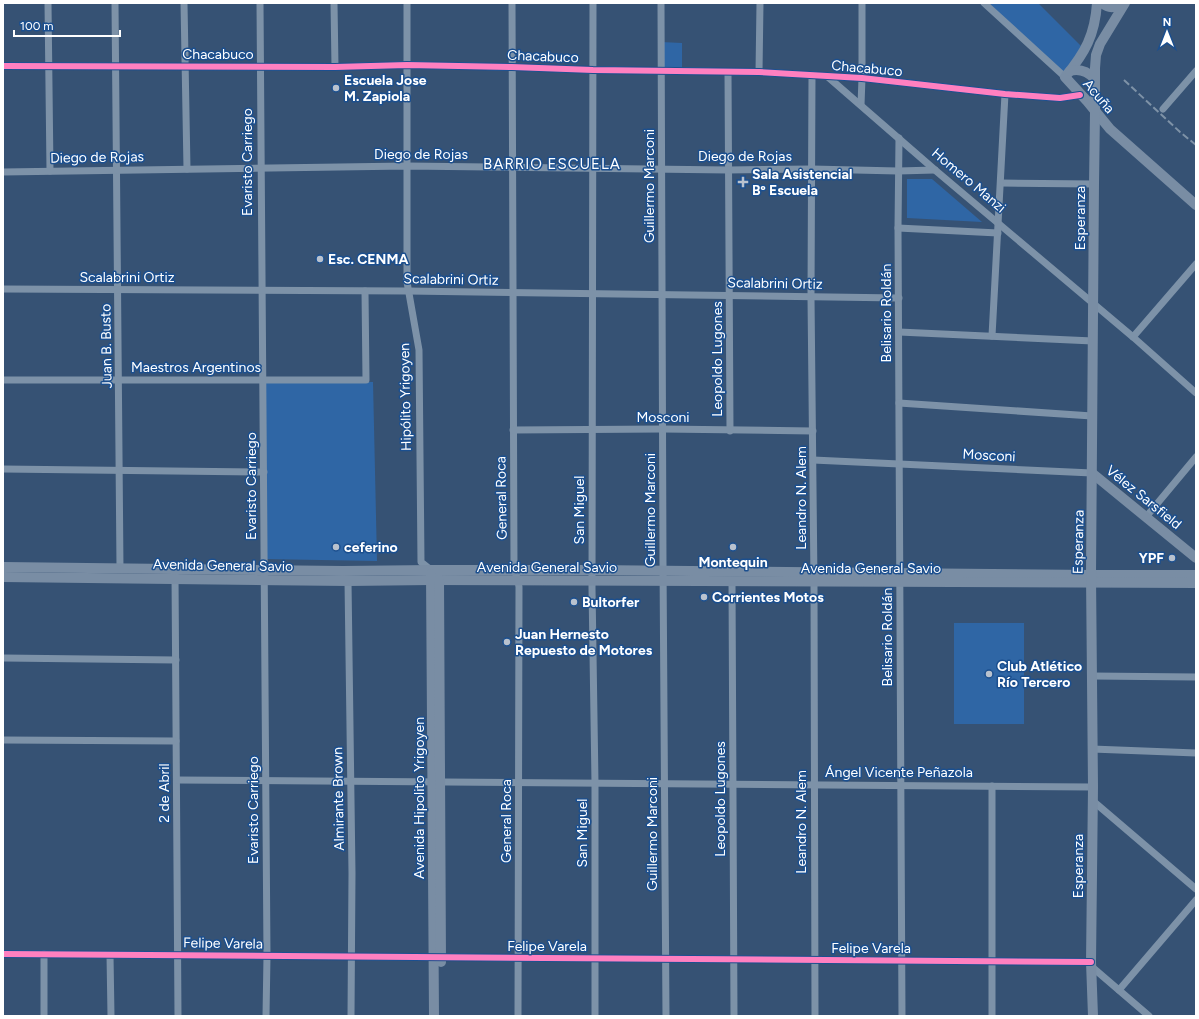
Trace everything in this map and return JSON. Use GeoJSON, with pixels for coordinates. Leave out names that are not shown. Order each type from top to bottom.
{"type":"FeatureCollection","features":[{"type":"Feature","properties":{"kind":"main road"},"geometry":{"type":"LineString","coordinates":[[1068,74],[1082,56],[1092,36],[1095,27],[1097,3]]}},
{"type":"Feature","properties":{"kind":"main road"},"geometry":{"type":"LineString","coordinates":[[1102,3],[1112,8],[1125,3]]}},
{"type":"Feature","properties":{"kind":"main road","name":"Esperanza"},"geometry":{"type":"LineString","coordinates":[[1093,1016],[1091,579],[1094,184],[1096,112],[1095,78],[1096,55],[1100,44],[1125,3]]}},
{"type":"Feature","properties":{"kind":"main road"},"geometry":{"type":"LineString","coordinates":[[1068,74],[1081,70],[1087,72],[1095,78],[1090,90],[1080,95]]}},
{"type":"Feature","properties":{"kind":"main road","name":"Acuña"},"geometry":{"type":"LineString","coordinates":[[1068,74],[1080,95],[1087,101],[1110,129],[1196,205]]}},
{"type":"Feature","properties":{"kind":"main road"},"geometry":{"type":"LineString","coordinates":[[1095,97],[1106,116],[1148,162]]}},
{"type":"Feature","properties":{"kind":"main road","name":"Vélez Sarsfield"},"geometry":{"type":"LineString","coordinates":[[1092,473],[1196,558]]}},
{"type":"Feature","properties":{"kind":"main road","name":"Avenida General Savio"},"geometry":{"type":"LineString","coordinates":[[3,567],[120,568],[176,574]]}},
{"type":"Feature","properties":{"kind":"main road","name":"Avenida General Savio"},"geometry":{"type":"LineString","coordinates":[[3,577],[176,574],[265,575],[348,581],[434,577],[514,569],[592,570],[732,581],[814,577]]}},
{"type":"Feature","properties":{"kind":"main road","name":"Avenida General Savio"},"geometry":{"type":"LineString","coordinates":[[265,575],[343,571],[518,581],[592,581],[663,576],[1091,579]]}},
{"type":"Feature","properties":{"kind":"main road"},"geometry":{"type":"LineString","coordinates":[[1091,579],[1196,574]]}},
{"type":"Feature","properties":{"kind":"main road","name":"Avenida Hipolito Yrigoyen"},"geometry":{"type":"LineString","coordinates":[[434,577],[437,958],[434,1016]]}},
{"type":"Feature","properties":{"kind":"main road"},"geometry":{"type":"LineString","coordinates":[[1091,579],[1196,583]]}},
{"type":"Feature","properties":{"kind":"main road","name":"Avenida Hipolito Yrigoyen"},"geometry":{"type":"LineString","coordinates":[[437,958],[441,1016]]}},
{"type":"Feature","properties":{"kind":"street"},"geometry":{"type":"LineString","coordinates":[[48,3],[50,171]]}},
{"type":"Feature","properties":{"kind":"street","name":"Juan B. Busto"},"geometry":{"type":"LineString","coordinates":[[115,3],[120,568]]}},
{"type":"Feature","properties":{"kind":"street"},"geometry":{"type":"LineString","coordinates":[[184,3],[186,66],[186,169]]}},
{"type":"Feature","properties":{"kind":"street","name":"Evaristo Carriego"},"geometry":{"type":"LineString","coordinates":[[260,3],[261,291],[265,575],[266,1016]]}},
{"type":"Feature","properties":{"kind":"street"},"geometry":{"type":"LineString","coordinates":[[334,3],[334,67]]}},
{"type":"Feature","properties":{"kind":"street","name":"Hipólito Yrigoyen"},"geometry":{"type":"LineString","coordinates":[[407,3],[408,291],[419,350],[421,562],[434,577]]}},
{"type":"Feature","properties":{"kind":"street","name":"General Roca"},"geometry":{"type":"LineString","coordinates":[[512,3],[514,167],[514,569],[518,581],[518,1016]]}},
{"type":"Feature","properties":{"kind":"street","name":"San Miguel"},"geometry":{"type":"LineString","coordinates":[[593,3],[592,581],[595,783],[595,1016]]}},
{"type":"Feature","properties":{"kind":"street","name":"Guillermo Marconi"},"geometry":{"type":"LineString","coordinates":[[661,3],[666,1016]]}},
{"type":"Feature","properties":{"kind":"street"},"geometry":{"type":"LineString","coordinates":[[759,72],[760,3]]}},
{"type":"Feature","properties":{"kind":"street"},"geometry":{"type":"LineString","coordinates":[[861,105],[862,3]]}},
{"type":"Feature","properties":{"kind":"street","name":"Acuña"},"geometry":{"type":"LineString","coordinates":[[984,3],[1068,74]]}},
{"type":"Feature","properties":{"kind":"street","name":"Chacabuco"},"geometry":{"type":"LineString","coordinates":[[3,66],[334,67],[407,65],[593,70],[759,72],[862,78],[1005,94],[1060,98],[1080,95]]}},
{"type":"Feature","properties":{"kind":"street"},"geometry":{"type":"LineString","coordinates":[[1163,109],[1196,71]]}},
{"type":"Feature","properties":{"kind":"street","name":"Leopoldo Lugones"},"geometry":{"type":"LineString","coordinates":[[728,72],[730,431]]}},
{"type":"Feature","properties":{"kind":"street","name":"Leandro N. Alem"},"geometry":{"type":"LineString","coordinates":[[812,76],[811,297],[814,577],[815,1016]]}},
{"type":"Feature","properties":{"kind":"street","name":"Homero Manzi"},"geometry":{"type":"LineString","coordinates":[[828,77],[935,170],[1133,337],[1196,393]]}},
{"type":"Feature","properties":{"kind":"street"},"geometry":{"type":"LineString","coordinates":[[992,336],[1005,94]]}},
{"type":"Feature","properties":{"kind":"street","name":"Belisario Roldán"},"geometry":{"type":"LineString","coordinates":[[899,138],[898,228],[902,1016]]}},
{"type":"Feature","properties":{"kind":"street","name":"Diego de Rojas"},"geometry":{"type":"LineString","coordinates":[[3,172],[407,166],[728,170],[935,170]]}},
{"type":"Feature","properties":{"kind":"street"},"geometry":{"type":"LineString","coordinates":[[1001,183],[1094,184]]}},
{"type":"Feature","properties":{"kind":"street"},"geometry":{"type":"LineString","coordinates":[[898,228],[998,233]]}},
{"type":"Feature","properties":{"kind":"street"},"geometry":{"type":"LineString","coordinates":[[1133,337],[1196,264]]}},
{"type":"Feature","properties":{"kind":"street","name":"Scalabrini Ortiz"},"geometry":{"type":"LineString","coordinates":[[3,289],[408,291],[899,298]]}},
{"type":"Feature","properties":{"kind":"street","name":"Maestros Argentinos"},"geometry":{"type":"LineString","coordinates":[[3,380],[366,380],[365,291]]}},
{"type":"Feature","properties":{"kind":"street"},"geometry":{"type":"LineString","coordinates":[[899,332],[1093,341]]}},
{"type":"Feature","properties":{"kind":"street"},"geometry":{"type":"LineString","coordinates":[[899,403],[1092,416]]}},
{"type":"Feature","properties":{"kind":"street","name":"Mosconi"},"geometry":{"type":"LineString","coordinates":[[513,430],[663,429],[813,431]]}},
{"type":"Feature","properties":{"kind":"street"},"geometry":{"type":"LineString","coordinates":[[1146,517],[1196,457]]}},
{"type":"Feature","properties":{"kind":"street","name":"Mosconi"},"geometry":{"type":"LineString","coordinates":[[813,460],[1092,473]]}},
{"type":"Feature","properties":{"kind":"street"},"geometry":{"type":"LineString","coordinates":[[3,469],[264,472]]}},
{"type":"Feature","properties":{"kind":"street","name":"2 de Abril"},"geometry":{"type":"LineString","coordinates":[[176,574],[178,1016]]}},
{"type":"Feature","properties":{"kind":"street","name":"Almirante Brown"},"geometry":{"type":"LineString","coordinates":[[348,581],[351,782],[351,1016]]}},
{"type":"Feature","properties":{"kind":"street","name":"Leopoldo Lugones"},"geometry":{"type":"LineString","coordinates":[[732,581],[734,1016]]}},
{"type":"Feature","properties":{"kind":"street"},"geometry":{"type":"LineString","coordinates":[[3,658],[176,660]]}},
{"type":"Feature","properties":{"kind":"street"},"geometry":{"type":"LineString","coordinates":[[1092,676],[1196,677]]}},
{"type":"Feature","properties":{"kind":"street"},"geometry":{"type":"LineString","coordinates":[[3,740],[176,741]]}},
{"type":"Feature","properties":{"kind":"street"},"geometry":{"type":"LineString","coordinates":[[1092,749],[1196,753]]}},
{"type":"Feature","properties":{"kind":"street","name":"Ángel Vicente Peñazola"},"geometry":{"type":"LineString","coordinates":[[177,780],[1093,786]]}},
{"type":"Feature","properties":{"kind":"street"},"geometry":{"type":"LineString","coordinates":[[992,786],[992,1016]]}},
{"type":"Feature","properties":{"kind":"street"},"geometry":{"type":"LineString","coordinates":[[1093,801],[1196,889]]}},
{"type":"Feature","properties":{"kind":"street"},"geometry":{"type":"LineString","coordinates":[[1118,990],[1196,900]]}},
{"type":"Feature","properties":{"kind":"street","name":"Felipe Varela"},"geometry":{"type":"LineString","coordinates":[[3,954],[902,960],[1092,964]]}},
{"type":"Feature","properties":{"kind":"street"},"geometry":{"type":"LineString","coordinates":[[44,954],[44,1016]]}},
{"type":"Feature","properties":{"kind":"street"},"geometry":{"type":"LineString","coordinates":[[110,955],[110,1016]]}},
{"type":"Feature","properties":{"kind":"street"},"geometry":{"type":"LineString","coordinates":[[1092,964],[1118,990],[1150,1016]]}},
{"type":"Feature","properties":{"kind":"shaded area"},"geometry":{"type":"Polygon","coordinates":[[[989,3],[1038,3],[1082,47],[1064,73],[1015,29],[989,3]]]}},
{"type":"Feature","properties":{"kind":"shaded area"},"geometry":{"type":"Polygon","coordinates":[[[661,42],[682,43],[682,71],[662,70],[661,42]]]}},
{"type":"Feature","properties":{"kind":"shaded area"},"geometry":{"type":"Polygon","coordinates":[[[907,179],[932,179],[982,222],[907,218],[907,179]]]}},
{"type":"Feature","properties":{"kind":"shaded area"},"geometry":{"type":"Polygon","coordinates":[[[263,380],[373,382],[377,561],[264,559],[263,380]]]}},
{"type":"Feature","properties":{"kind":"shaded area","name":"Club Atlético Río Tercero"},"geometry":{"type":"Polygon","coordinates":[[[954,623],[1024,623],[1024,724],[954,724],[954,623]]]}},
{"type":"Feature","properties":{"kind":"railway"},"geometry":{"type":"LineString","coordinates":[[1124,80],[1196,145]]}},
{"type":"Feature","properties":{"kind":"cycle path"},"geometry":{"type":"LineString","coordinates":[[3,66],[335,67],[407,65],[593,70],[759,72],[862,78],[1005,94],[1060,98],[1080,95]]}},
{"type":"Feature","properties":{"kind":"cycle path"},"geometry":{"type":"LineString","coordinates":[[3,954],[1091,962]]}},
{"type":"Feature","properties":{"kind":"place","name":"Escuela Jose M. Zapiola"},"geometry":{"type":"Point","coordinates":[336,88]}},
{"type":"Feature","properties":{"kind":"place","name":"Sala Asistencial Bº Escuela"},"geometry":{"type":"Point","coordinates":[743,182]}},
{"type":"Feature","properties":{"kind":"place","name":"Esc. CENMA"},"geometry":{"type":"Point","coordinates":[320,259]}},
{"type":"Feature","properties":{"kind":"place","name":"ceferino"},"geometry":{"type":"Point","coordinates":[336,547]}},
{"type":"Feature","properties":{"kind":"place","name":"Montequin"},"geometry":{"type":"Point","coordinates":[733,547]}},
{"type":"Feature","properties":{"kind":"place","name":"YPF"},"geometry":{"type":"Point","coordinates":[1172,558]}},
{"type":"Feature","properties":{"kind":"place","name":"Corrientes Motos"},"geometry":{"type":"Point","coordinates":[704,597]}},
{"type":"Feature","properties":{"kind":"place","name":"Bultorfer"},"geometry":{"type":"Point","coordinates":[574,602]}},
{"type":"Feature","properties":{"kind":"place","name":"Juan Hernesto Repuesto de Motores"},"geometry":{"type":"Point","coordinates":[507,642]}},
{"type":"Feature","properties":{"kind":"place","name":"Club Atlético Río Tercero"},"geometry":{"type":"Point","coordinates":[989,674]}},
{"type":"Feature","properties":{"kind":"district","name":"BARRIO ESCUELA"},"geometry":{"type":"Point","coordinates":[552,164]}}]}
